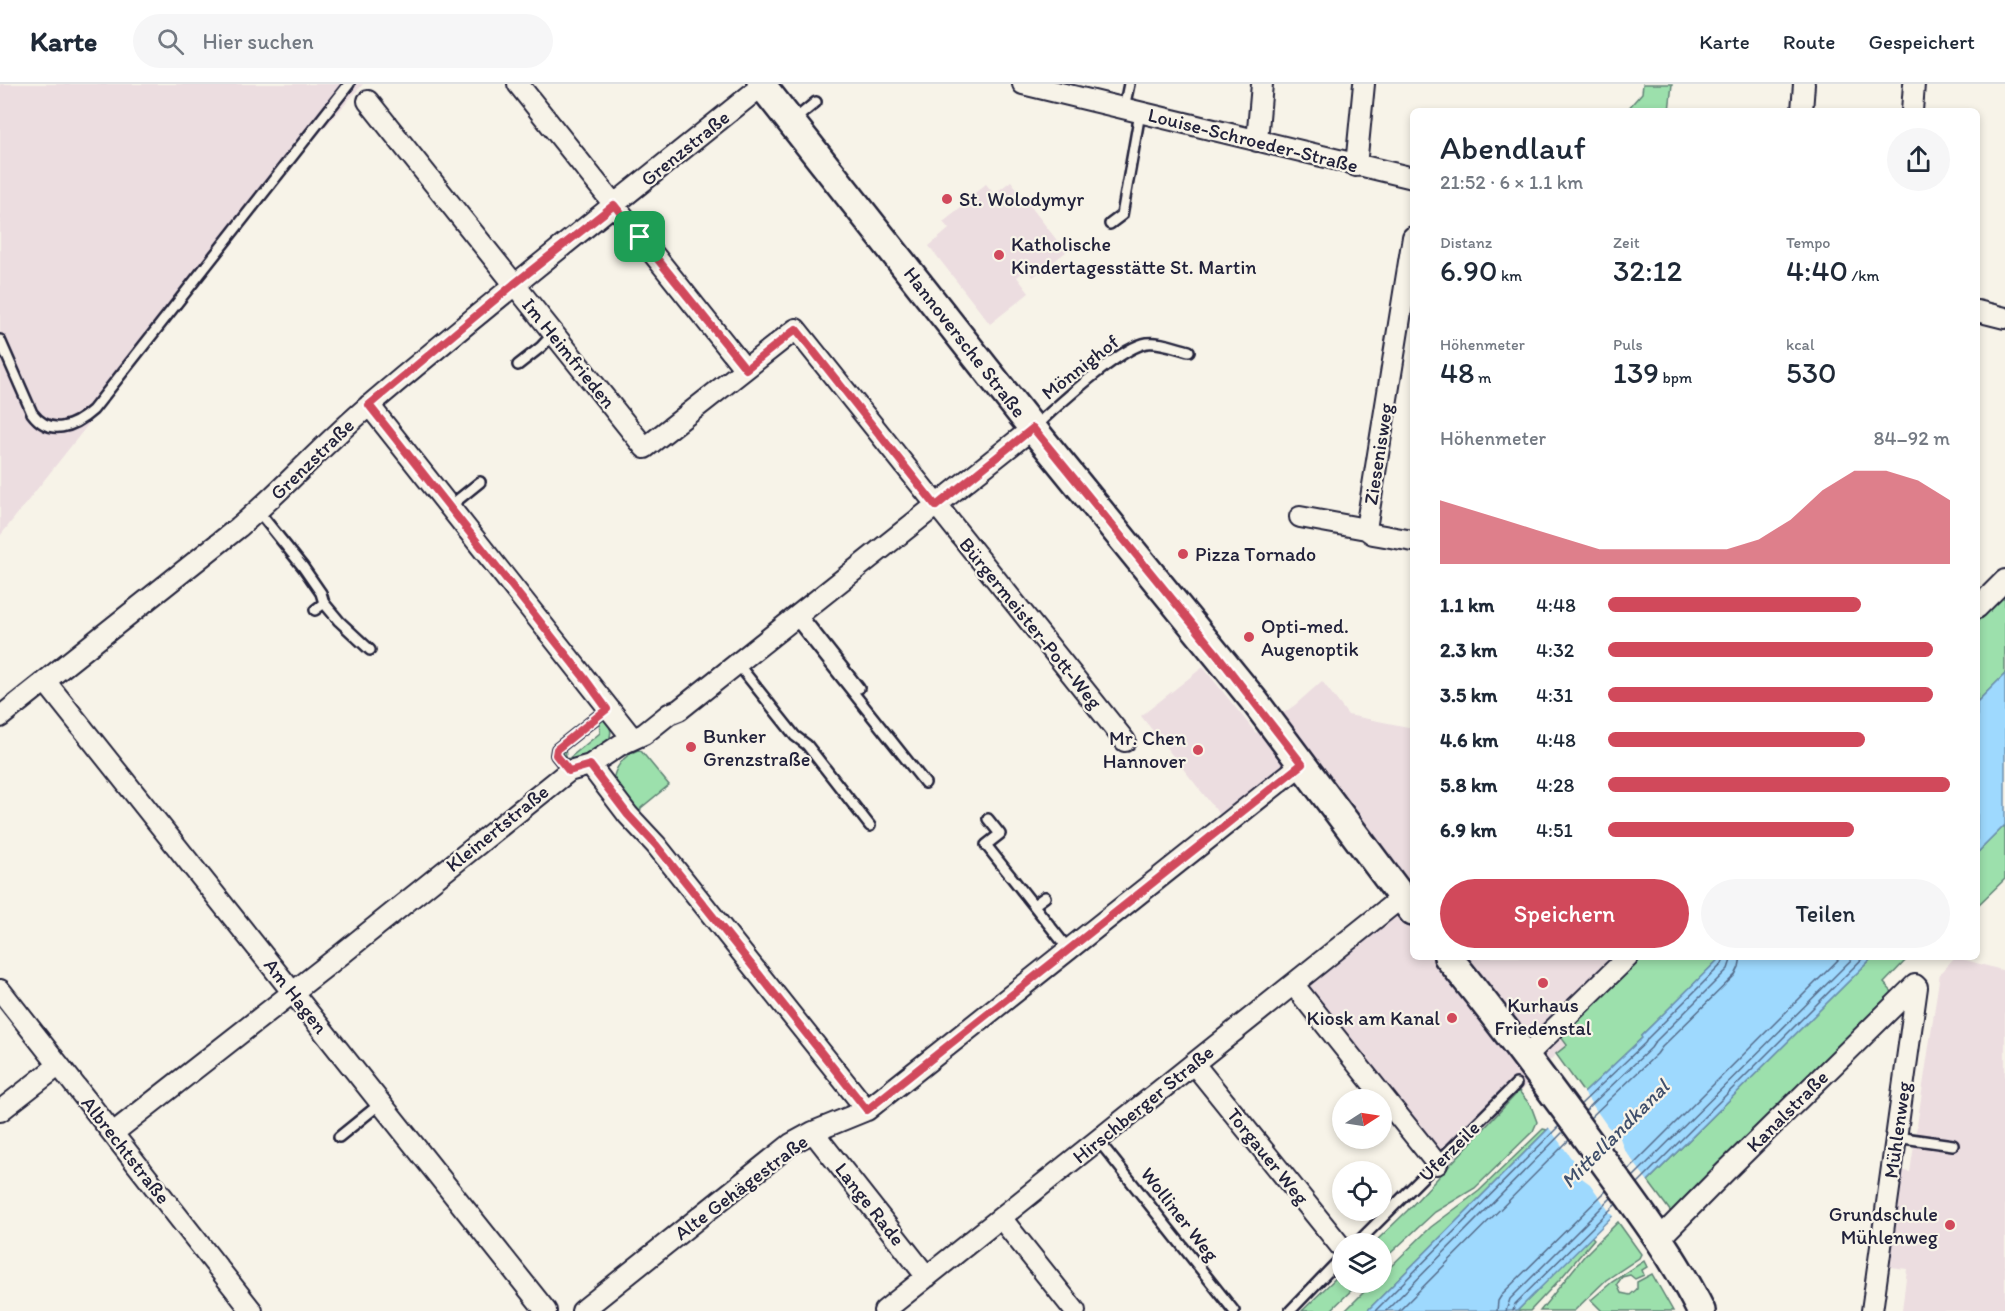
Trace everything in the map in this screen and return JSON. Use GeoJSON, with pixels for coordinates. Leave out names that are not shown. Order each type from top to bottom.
{"type":"FeatureCollection","features":[{"type":"Feature","properties":{"kind":"main road","name":"Hannoversche Straße"},"geometry":{"type":"LineString","coordinates":[[762,85],[1033,428],[1216,653],[1410,907]]}},
{"type":"Feature","properties":{"kind":"main road"},"geometry":{"type":"LineString","coordinates":[[1450,960],[1526,1056],[1653,1229],[1684,1276],[1701,1311]]}},
{"type":"Feature","properties":{"kind":"street"},"geometry":{"type":"LineString","coordinates":[[518,84],[746,369]]}},
{"type":"Feature","properties":{"kind":"street","name":"Louise-Schroeder-Straße"},"geometry":{"type":"LineString","coordinates":[[1023,84],[1410,177]]}},
{"type":"Feature","properties":{"kind":"street"},"geometry":{"type":"LineString","coordinates":[[1257,141],[1262,84]]}},
{"type":"Feature","properties":{"kind":"street"},"geometry":{"type":"LineString","coordinates":[[1356,166],[1364,84]]}},
{"type":"Feature","properties":{"kind":"street"},"geometry":{"type":"LineString","coordinates":[[1802,108],[1804,84]]}},
{"type":"Feature","properties":{"kind":"street"},"geometry":{"type":"LineString","coordinates":[[1912,108],[1914,84]]}},
{"type":"Feature","properties":{"kind":"street","name":"Grenzstraße"},"geometry":{"type":"LineString","coordinates":[[0,717],[258,511],[369,405],[514,284],[762,85]]}},
{"type":"Feature","properties":{"kind":"street","name":"Im Heimfrieden"},"geometry":{"type":"LineString","coordinates":[[368,101],[645,448],[746,369]]}},
{"type":"Feature","properties":{"kind":"street","name":"Ziesenisweg"},"geometry":{"type":"LineString","coordinates":[[1366,529],[1410,256]]}},
{"type":"Feature","properties":{"kind":"street"},"geometry":{"type":"LineString","coordinates":[[1980,312],[2005,318]]}},
{"type":"Feature","properties":{"kind":"street","name":"Bürgermeister-Pott-Weg"},"geometry":{"type":"LineString","coordinates":[[746,369],[796,329],[1125,741]]}},
{"type":"Feature","properties":{"kind":"street"},"geometry":{"type":"LineString","coordinates":[[369,405],[633,739]]}},
{"type":"Feature","properties":{"kind":"street","name":"Kleinertstraße"},"geometry":{"type":"LineString","coordinates":[[113,1133],[569,771],[590,765],[620,745],[644,734],[669,714],[680,710],[1033,428]]}},
{"type":"Feature","properties":{"kind":"street","name":"Ziesenisweg"},"geometry":{"type":"LineString","coordinates":[[1300,517],[1366,529],[1373,534],[1410,540]]}},
{"type":"Feature","properties":{"kind":"street"},"geometry":{"type":"LineString","coordinates":[[1980,605],[2005,580]]}},
{"type":"Feature","properties":{"kind":"street","name":"Am Hagen"},"geometry":{"type":"LineString","coordinates":[[45,681],[381,1103],[518,1269],[546,1311]]}},
{"type":"Feature","properties":{"kind":"street","name":"Alte Gehägestraße"},"geometry":{"type":"LineString","coordinates":[[582,1311],[791,1144],[813,1132],[867,1110],[1302,764]]}},
{"type":"Feature","properties":{"kind":"street"},"geometry":{"type":"LineString","coordinates":[[590,765],[867,1110]]}},
{"type":"Feature","properties":{"kind":"street","name":"Hirschberger Straße"},"geometry":{"type":"LineString","coordinates":[[884,1311],[1293,984],[1410,907]]}},
{"type":"Feature","properties":{"kind":"street"},"geometry":{"type":"LineString","coordinates":[[1526,1056],[1625,960]]}},
{"type":"Feature","properties":{"kind":"street"},"geometry":{"type":"LineString","coordinates":[[1293,984],[1437,1164]]}},
{"type":"Feature","properties":{"kind":"street","name":"Mühlenweg"},"geometry":{"type":"LineString","coordinates":[[1872,1311],[1917,987],[1915,985]]}},
{"type":"Feature","properties":{"kind":"street","name":"Kanalstraße"},"geometry":{"type":"LineString","coordinates":[[1653,1229],[1725,1172],[1915,985]]}},
{"type":"Feature","properties":{"kind":"street","name":"Albrechtstraße"},"geometry":{"type":"LineString","coordinates":[[0,990],[252,1311]]}},
{"type":"Feature","properties":{"kind":"street","name":"Torgauer Weg"},"geometry":{"type":"LineString","coordinates":[[1194,1064],[1332,1236]]}},
{"type":"Feature","properties":{"kind":"street"},"geometry":{"type":"LineString","coordinates":[[0,1111],[59,1065]]}},
{"type":"Feature","properties":{"kind":"street","name":"Lange Rade"},"geometry":{"type":"LineString","coordinates":[[813,1132],[927,1277]]}},
{"type":"Feature","properties":{"kind":"street"},"geometry":{"type":"LineString","coordinates":[[1001,1218],[1075,1311]]}},
{"type":"Feature","properties":{"kind":"lane"},"geometry":{"type":"LineString","coordinates":[[336,84],[342,92]]}},
{"type":"Feature","properties":{"kind":"lane"},"geometry":{"type":"LineString","coordinates":[[0,340],[32,413],[39,423],[67,427],[80,421],[93,410],[349,84]]}},
{"type":"Feature","properties":{"kind":"lane"},"geometry":{"type":"LineString","coordinates":[[1110,224],[1122,215],[1132,111],[1129,84]]}},
{"type":"Feature","properties":{"kind":"lane"},"geometry":{"type":"LineString","coordinates":[[792,122],[816,102]]}},
{"type":"Feature","properties":{"kind":"lane"},"geometry":{"type":"LineString","coordinates":[[518,365],[554,334]]}},
{"type":"Feature","properties":{"kind":"lane","name":"Mönnighof"},"geometry":{"type":"LineString","coordinates":[[1033,428],[1131,348],[1149,342],[1189,351]]}},
{"type":"Feature","properties":{"kind":"lane"},"geometry":{"type":"LineString","coordinates":[[449,507],[480,482]]}},
{"type":"Feature","properties":{"kind":"lane"},"geometry":{"type":"LineString","coordinates":[[258,511],[303,567],[321,593],[324,603],[339,621],[370,650]]}},
{"type":"Feature","properties":{"kind":"lane"},"geometry":{"type":"LineString","coordinates":[[315,610],[324,603]]}},
{"type":"Feature","properties":{"kind":"lane"},"geometry":{"type":"LineString","coordinates":[[797,615],[859,688]]}},
{"type":"Feature","properties":{"kind":"lane"},"geometry":{"type":"LineString","coordinates":[[797,615],[925,783]]}},
{"type":"Feature","properties":{"kind":"lane"},"geometry":{"type":"LineString","coordinates":[[737,663],[795,736],[807,745],[870,826]]}},
{"type":"Feature","properties":{"kind":"lane"},"geometry":{"type":"LineString","coordinates":[[569,771],[556,755],[557,749],[607,709]]}},
{"type":"Feature","properties":{"kind":"lane"},"geometry":{"type":"LineString","coordinates":[[988,819],[1000,834],[986,845],[1069,950]]}},
{"type":"Feature","properties":{"kind":"lane"},"geometry":{"type":"LineString","coordinates":[[1034,905],[1045,897]]}},
{"type":"Feature","properties":{"kind":"lane","name":"Uferzeile"},"geometry":{"type":"LineString","coordinates":[[1367,1233],[1516,1084]]}},
{"type":"Feature","properties":{"kind":"lane"},"geometry":{"type":"LineString","coordinates":[[339,1137],[381,1103]]}},
{"type":"Feature","properties":{"kind":"lane"},"geometry":{"type":"LineString","coordinates":[[1896,1137],[1953,1144]]}},
{"type":"Feature","properties":{"kind":"lane","name":"Wolliner Weg"},"geometry":{"type":"LineString","coordinates":[[1098,1140],[1234,1311]]}},
{"type":"Feature","properties":{"kind":"lane"},"geometry":{"type":"LineString","coordinates":[[1290,1311],[1332,1267]]}},
{"type":"Feature","properties":{"kind":"shaded area"},"geometry":{"type":"Polygon","coordinates":[[[0,84],[363,84],[305,150],[0,536],[0,84]]]}},
{"type":"Feature","properties":{"kind":"shaded area","name":"Katholische Kindertagesstätte St. Martin"},"geometry":{"type":"Polygon","coordinates":[[[1011,181],[1066,252],[1033,277],[1027,269],[1017,277],[1029,293],[990,324],[929,246],[949,229],[943,222],[986,184],[994,194],[1011,181]]]}},
{"type":"Feature","properties":{"kind":"shaded area"},"geometry":{"type":"Polygon","coordinates":[[[1203,667],[1256,733],[1295,705],[1322,681],[1348,715],[1410,727],[1410,892],[1305,752],[1220,815],[1141,716],[1203,667]]]}},
{"type":"Feature","properties":{"kind":"shaded area"},"geometry":{"type":"Polygon","coordinates":[[[1410,897],[1410,960],[1636,960],[1561,1036],[1567,1045],[1447,1167],[1392,1098],[1392,1089],[1384,1089],[1301,985],[1410,897]]]}},
{"type":"Feature","properties":{"kind":"shaded area"},"geometry":{"type":"Polygon","coordinates":[[[1952,960],[1966,960],[2005,971],[2005,1311],[1902,1311],[1907,1269],[1890,1267],[1903,1171],[1910,1172],[1940,973],[1952,960]]]}},
{"type":"Feature","properties":{"kind":"green space"},"geometry":{"type":"Polygon","coordinates":[[[1643,84],[1672,84],[1669,108],[1629,108],[1642,93],[1643,84]]]}},
{"type":"Feature","properties":{"kind":"green space"},"geometry":{"type":"Polygon","coordinates":[[[2005,593],[2005,674],[1980,699],[1980,618],[2005,593]]]}},
{"type":"Feature","properties":{"kind":"green space"},"geometry":{"type":"Polygon","coordinates":[[[599,718],[606,719],[610,729],[607,744],[592,754],[566,762],[562,757],[562,749],[565,746],[568,759],[600,733],[599,718]]]}},
{"type":"Feature","properties":{"kind":"green space"},"geometry":{"type":"Polygon","coordinates":[[[638,750],[669,785],[641,808],[639,820],[613,782],[615,772],[621,763],[628,755],[638,750]]]}},
{"type":"Feature","properties":{"kind":"green space"},"geometry":{"type":"Polygon","coordinates":[[[2005,825],[2005,879],[1980,903],[1980,850],[2005,825]]]}},
{"type":"Feature","properties":{"kind":"green space"},"geometry":{"type":"Polygon","coordinates":[[[1636,960],[1718,960],[1641,1036],[1642,1038],[1584,1093],[1556,1054],[1567,1045],[1561,1037],[1636,960]]]}},
{"type":"Feature","properties":{"kind":"green space"},"geometry":{"type":"Polygon","coordinates":[[[1870,960],[1906,960],[1884,983],[1893,993],[1671,1212],[1648,1181],[1870,960]]]}},
{"type":"Feature","properties":{"kind":"green space"},"geometry":{"type":"Polygon","coordinates":[[[1519,1091],[1531,1106],[1537,1122],[1533,1131],[1475,1188],[1435,1212],[1392,1252],[1392,1233],[1384,1233],[1519,1091]]]}},
{"type":"Feature","properties":{"kind":"green space"},"geometry":{"type":"Polygon","coordinates":[[[1543,1129],[1547,1130],[1392,1286],[1392,1265],[1431,1227],[1479,1191],[1543,1129]]]}},
{"type":"Feature","properties":{"kind":"green space"},"geometry":{"type":"Polygon","coordinates":[[[1618,1222],[1641,1254],[1639,1258],[1606,1280],[1574,1311],[1540,1311],[1585,1255],[1618,1222]]]}},
{"type":"Feature","properties":{"kind":"green space"},"geometry":{"type":"Polygon","coordinates":[[[1591,1236],[1594,1239],[1530,1311],[1517,1311],[1591,1236]]]}},
{"type":"Feature","properties":{"kind":"green space"},"geometry":{"type":"Polygon","coordinates":[[[1644,1261],[1647,1267],[1642,1270],[1644,1275],[1635,1279],[1630,1275],[1622,1277],[1617,1284],[1621,1293],[1630,1295],[1637,1289],[1637,1282],[1652,1274],[1673,1311],[1602,1311],[1591,1300],[1612,1282],[1644,1261]]]}},
{"type":"Feature","properties":{"kind":"green space"},"geometry":{"type":"Polygon","coordinates":[[[1332,1282],[1332,1293],[1349,1293],[1330,1311],[1302,1311],[1332,1282]]]}},
{"type":"Feature","properties":{"kind":"green space"},"geometry":{"type":"Polygon","coordinates":[[[1363,1293],[1385,1293],[1367,1311],[1345,1311],[1363,1293]]]}},
{"type":"Feature","properties":{"kind":"water"},"geometry":{"type":"Polygon","coordinates":[[[2005,674],[2005,825],[1980,850],[1980,699],[2005,674]]]}},
{"type":"Feature","properties":{"kind":"water","name":"Mittellandkanal"},"geometry":{"type":"Polygon","coordinates":[[[1718,960],[1870,960],[1517,1311],[1367,1311],[1385,1293],[1392,1293],[1392,1286],[1642,1038],[1641,1036],[1718,960]]]}},
{"type":"Feature","properties":{"kind":"pier"},"geometry":{"type":"Polygon","coordinates":[[[1582,1090],[1608,1127],[1619,1135],[1624,1149],[1650,1184],[1614,1218],[1590,1184],[1579,1176],[1574,1162],[1547,1125],[1582,1090]]]}},
{"type":"Feature","properties":{"kind":"place","name":"St. Wolodymyr"},"geometry":{"type":"Point","coordinates":[947,199]}},
{"type":"Feature","properties":{"kind":"place","name":"Katholische Kindertagesstätte St. Martin"},"geometry":{"type":"Point","coordinates":[999,255]}},
{"type":"Feature","properties":{"kind":"place","name":"Pizza Tornado"},"geometry":{"type":"Point","coordinates":[1183,554]}},
{"type":"Feature","properties":{"kind":"place","name":"Opti-med. Augenoptik"},"geometry":{"type":"Point","coordinates":[1249,637]}},
{"type":"Feature","properties":{"kind":"place","name":"Bunker Grenzstraße"},"geometry":{"type":"Point","coordinates":[691,747]}},
{"type":"Feature","properties":{"kind":"place","name":"Mr. Chen Hannover"},"geometry":{"type":"Point","coordinates":[1198,750]}},
{"type":"Feature","properties":{"kind":"place","name":"Kurhaus Friedenstal"},"geometry":{"type":"Point","coordinates":[1543,983]}},
{"type":"Feature","properties":{"kind":"place","name":"Kiosk am Kanal"},"geometry":{"type":"Point","coordinates":[1452,1018]}},
{"type":"Feature","properties":{"kind":"place","name":"Grundschule Mühlenweg"},"geometry":{"type":"Point","coordinates":[1950,1225]}},
{"type":"Feature","properties":{"kind":"route"},"geometry":{"type":"LineString","coordinates":[[614,205],[640,237],[746,369],[796,329],[936,506],[1033,428],[1216,653],[1302,764],[867,1110],[590,765],[569,771],[556,755],[557,749],[607,709],[369,405],[514,284],[614,205]]}}]}
